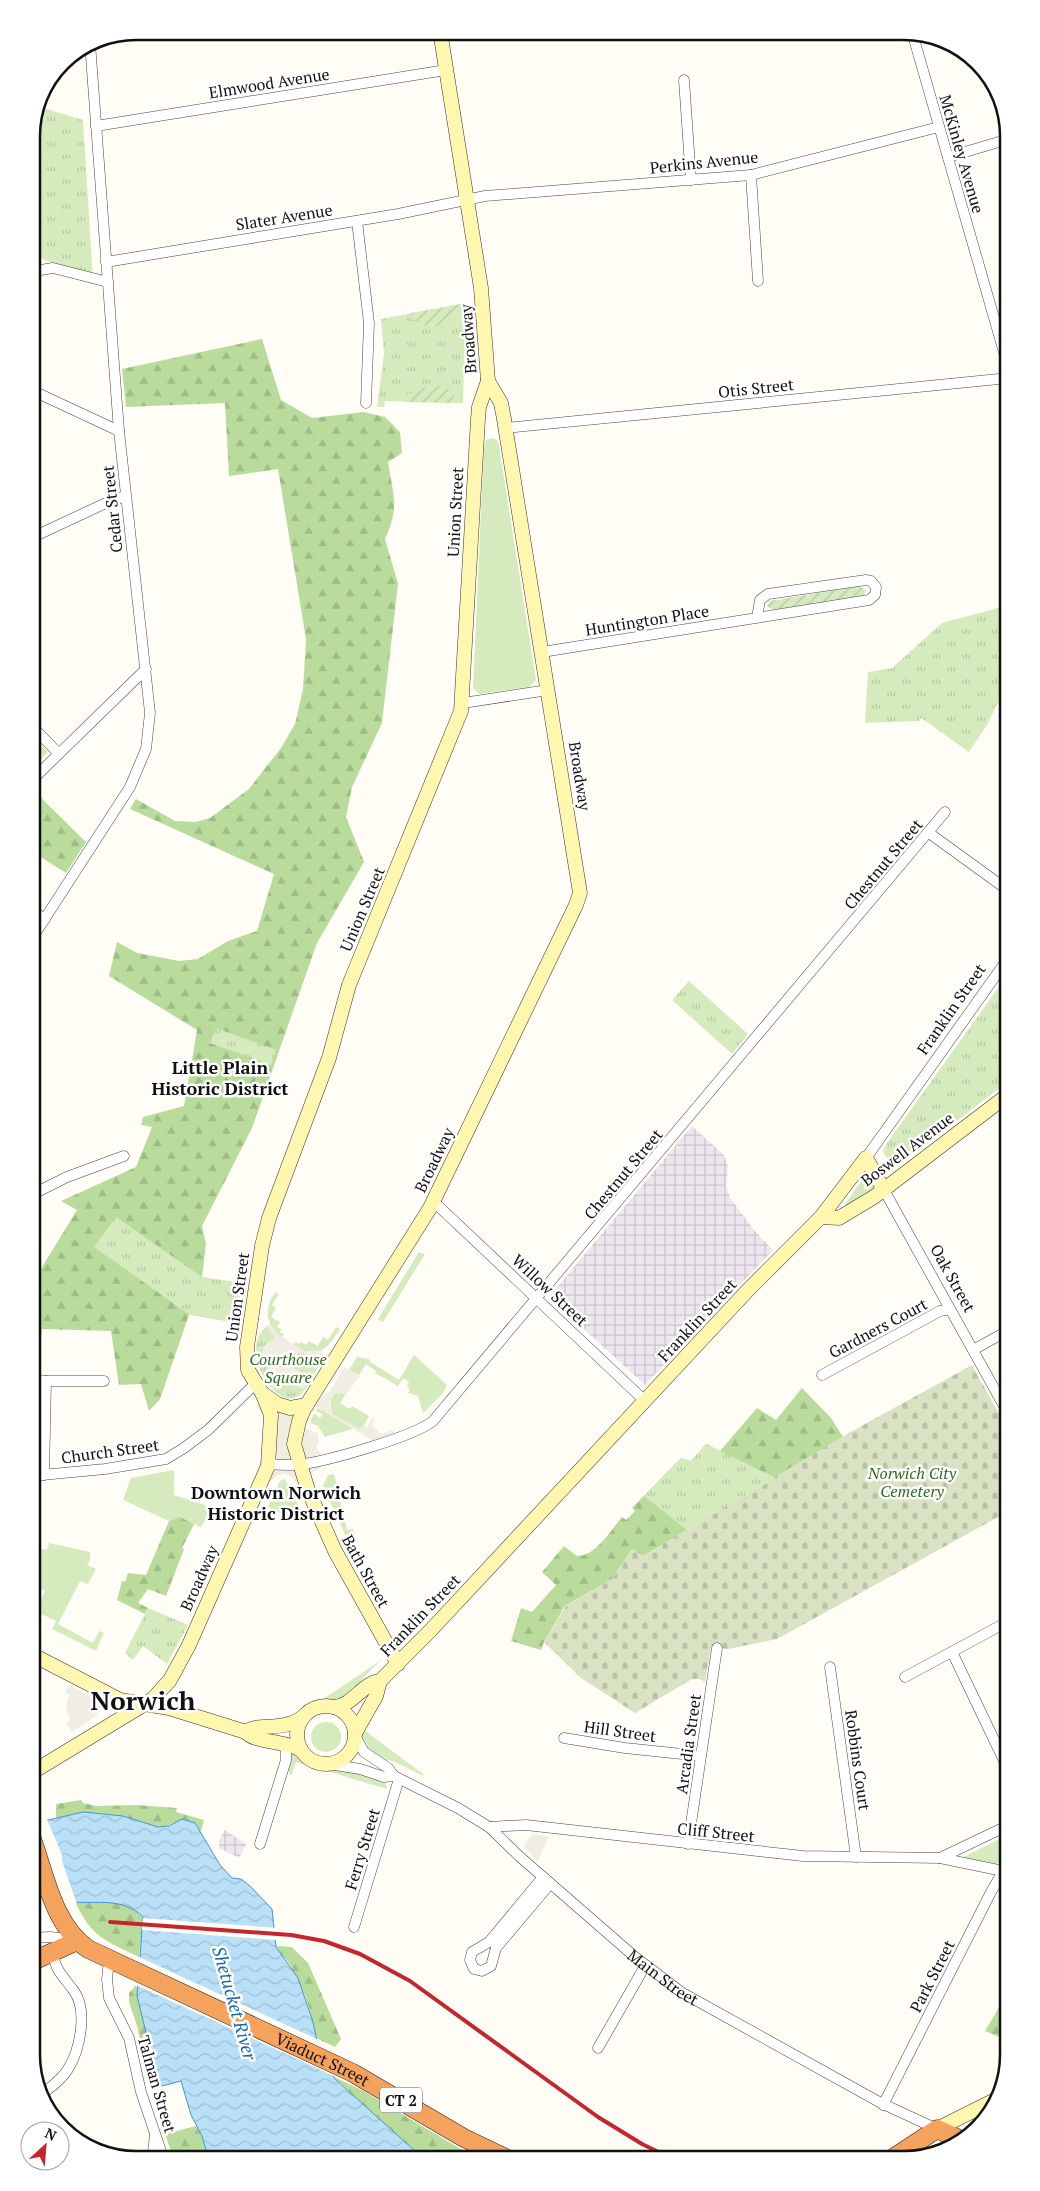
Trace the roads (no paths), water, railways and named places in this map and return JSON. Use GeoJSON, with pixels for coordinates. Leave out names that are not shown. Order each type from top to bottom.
{"type":"FeatureCollection","features":[{"type":"Feature","properties":{"kind":"highway","name":"CT 2"},"geometry":{"type":"LineString","coordinates":[[40,1861],[58,1911],[66,1928],[77,1941]]}},
{"type":"Feature","properties":{"kind":"highway"},"geometry":{"type":"LineString","coordinates":[[40,1958],[77,1941]]}},
{"type":"Feature","properties":{"kind":"highway","name":"Viaduct Street"},"geometry":{"type":"LineString","coordinates":[[77,1941],[92,1952],[337,2065],[492,2151]]}},
{"type":"Feature","properties":{"kind":"highway"},"geometry":{"type":"LineString","coordinates":[[903,2151],[938,2129]]}},
{"type":"Feature","properties":{"kind":"highway","name":"Main Street"},"geometry":{"type":"LineString","coordinates":[[938,2129],[954,2137]]}},
{"type":"Feature","properties":{"kind":"main road","name":"Broadway"},"geometry":{"type":"LineString","coordinates":[[299,1464],[294,1438],[300,1416],[434,1202],[579,898],[579,886],[506,428],[501,403],[488,381],[484,308],[441,40]]}},
{"type":"Feature","properties":{"kind":"main road","name":"Union Street"},"geometry":{"type":"LineString","coordinates":[[259,1389],[247,1365],[247,1347],[267,1226],[327,1065],[350,985],[449,745],[463,703],[478,419],[479,407],[488,381]]}},
{"type":"Feature","properties":{"kind":"main road","name":"Boswell Avenue"},"geometry":{"type":"LineString","coordinates":[[821,1216],[832,1218],[847,1215],[884,1190],[1000,1101]]}},
{"type":"Feature","properties":{"kind":"main road","name":"Oak Street"},"geometry":{"type":"LineString","coordinates":[[866,1158],[884,1190]]}},
{"type":"Feature","properties":{"kind":"main road","name":"Franklin Street"},"geometry":{"type":"LineString","coordinates":[[334,1707],[347,1703],[371,1683],[380,1681],[398,1664],[748,1290],[821,1216],[866,1158]]}},
{"type":"Feature","properties":{"kind":"main road","name":"Broadway"},"geometry":{"type":"LineString","coordinates":[[142,1704],[164,1689],[182,1658],[268,1464],[271,1415],[259,1389]]}},
{"type":"Feature","properties":{"kind":"main road"},"geometry":{"type":"LineString","coordinates":[[259,1389],[282,1407],[290,1408],[307,1405]]}},
{"type":"Feature","properties":{"kind":"main road","name":"Bath Street"},"geometry":{"type":"LineString","coordinates":[[299,1464],[329,1540],[398,1664]]}},
{"type":"Feature","properties":{"kind":"main road"},"geometry":{"type":"LineString","coordinates":[[40,1659],[116,1698],[173,1709],[246,1732],[253,1738],[290,1744],[301,1750],[313,1761],[329,1764],[340,1760],[348,1754],[355,1734],[347,1716],[334,1707],[318,1707],[286,1726],[253,1728],[246,1732]]}},
{"type":"Feature","properties":{"kind":"main road","name":"Franklin Street"},"geometry":{"type":"LineString","coordinates":[[355,1734],[376,1696],[380,1681]]}},
{"type":"Feature","properties":{"kind":"main road"},"geometry":{"type":"LineString","coordinates":[[40,1767],[142,1704]]}},
{"type":"Feature","properties":{"kind":"main road"},"geometry":{"type":"LineString","coordinates":[[301,1750],[297,1732],[305,1715]]}},
{"type":"Feature","properties":{"kind":"main road"},"geometry":{"type":"LineString","coordinates":[[938,2129],[986,2105]]}},
{"type":"Feature","properties":{"kind":"street","name":"McKinley Avenue"},"geometry":{"type":"LineString","coordinates":[[914,41],[1000,326]]}},
{"type":"Feature","properties":{"kind":"street","name":"Cedar Street"},"geometry":{"type":"LineString","coordinates":[[40,926],[130,787],[139,768],[149,731],[150,713],[146,668],[119,431],[91,52]]}},
{"type":"Feature","properties":{"kind":"street","name":"Elmwood Avenue"},"geometry":{"type":"LineString","coordinates":[[96,126],[446,70]]}},
{"type":"Feature","properties":{"kind":"street"},"geometry":{"type":"LineString","coordinates":[[684,80],[690,180]]}},
{"type":"Feature","properties":{"kind":"street","name":"Perkins Avenue"},"geometry":{"type":"LineString","coordinates":[[467,200],[521,192],[751,175],[939,127]]}},
{"type":"Feature","properties":{"kind":"street"},"geometry":{"type":"LineString","coordinates":[[948,157],[1000,142]]}},
{"type":"Feature","properties":{"kind":"street"},"geometry":{"type":"LineString","coordinates":[[751,175],[758,281]]}},
{"type":"Feature","properties":{"kind":"street","name":"Slater Avenue"},"geometry":{"type":"LineString","coordinates":[[106,262],[357,221],[467,200]]}},
{"type":"Feature","properties":{"kind":"street"},"geometry":{"type":"LineString","coordinates":[[357,221],[369,323],[366,402]]}},
{"type":"Feature","properties":{"kind":"street"},"geometry":{"type":"LineString","coordinates":[[40,270],[53,268],[108,282]]}},
{"type":"Feature","properties":{"kind":"street","name":"Otis Street"},"geometry":{"type":"LineString","coordinates":[[506,428],[1000,379]]}},
{"type":"Feature","properties":{"kind":"street"},"geometry":{"type":"LineString","coordinates":[[40,394],[119,431]]}},
{"type":"Feature","properties":{"kind":"street"},"geometry":{"type":"LineString","coordinates":[[40,534],[125,496]]}},
{"type":"Feature","properties":{"kind":"street","name":"Huntington Place"},"geometry":{"type":"LineString","coordinates":[[542,652],[758,618],[869,600],[875,595],[876,587],[871,581],[866,580],[768,594],[760,600],[758,618]]}},
{"type":"Feature","properties":{"kind":"street"},"geometry":{"type":"LineString","coordinates":[[40,773],[146,668]]}},
{"type":"Feature","properties":{"kind":"street"},"geometry":{"type":"LineString","coordinates":[[463,703],[548,690]]}},
{"type":"Feature","properties":{"kind":"street"},"geometry":{"type":"LineString","coordinates":[[40,735],[59,754]]}},
{"type":"Feature","properties":{"kind":"street","name":"Chestnut Street"},"geometry":{"type":"LineString","coordinates":[[268,1464],[299,1464],[324,1460],[418,1432],[426,1427],[452,1400],[945,812]]}},
{"type":"Feature","properties":{"kind":"street"},"geometry":{"type":"LineString","coordinates":[[929,833],[1000,884]]}},
{"type":"Feature","properties":{"kind":"street"},"geometry":{"type":"LineString","coordinates":[[40,916],[45,919]]}},
{"type":"Feature","properties":{"kind":"street","name":"Franklin Street"},"geometry":{"type":"LineString","coordinates":[[866,1158],[1000,970]]}},
{"type":"Feature","properties":{"kind":"street"},"geometry":{"type":"LineString","coordinates":[[40,1190],[67,1177],[124,1156]]}},
{"type":"Feature","properties":{"kind":"street","name":"Oak Street"},"geometry":{"type":"LineString","coordinates":[[884,1190],[1000,1399]]}},
{"type":"Feature","properties":{"kind":"street","name":"Willow Street"},"geometry":{"type":"LineString","coordinates":[[434,1202],[645,1401]]}},
{"type":"Feature","properties":{"kind":"street","name":"Gardners Court"},"geometry":{"type":"LineString","coordinates":[[822,1375],[940,1311],[950,1308]]}},
{"type":"Feature","properties":{"kind":"street"},"geometry":{"type":"LineString","coordinates":[[973,1350],[1000,1335]]}},
{"type":"Feature","properties":{"kind":"street"},"geometry":{"type":"LineString","coordinates":[[40,1381],[104,1381]]}},
{"type":"Feature","properties":{"kind":"street"},"geometry":{"type":"LineString","coordinates":[[44,1475],[46,1381]]}},
{"type":"Feature","properties":{"kind":"street","name":"Church Street"},"geometry":{"type":"LineString","coordinates":[[40,1475],[166,1459],[208,1430],[259,1389]]}},
{"type":"Feature","properties":{"kind":"street"},"geometry":{"type":"LineString","coordinates":[[905,1677],[1000,1626]]}},
{"type":"Feature","properties":{"kind":"street","name":"Arcadia Street"},"geometry":{"type":"LineString","coordinates":[[688,1844],[717,1648]]}},
{"type":"Feature","properties":{"kind":"street"},"geometry":{"type":"LineString","coordinates":[[952,1652],[1000,1752]]}},
{"type":"Feature","properties":{"kind":"street","name":"Robbins Court"},"geometry":{"type":"LineString","coordinates":[[830,1667],[856,1857]]}},
{"type":"Feature","properties":{"kind":"street","name":"Main Street"},"geometry":{"type":"LineString","coordinates":[[355,1734],[364,1752],[388,1768],[396,1778]]}},
{"type":"Feature","properties":{"kind":"street","name":"Hill Street"},"geometry":{"type":"LineString","coordinates":[[564,1738],[625,1748],[701,1756]]}},
{"type":"Feature","properties":{"kind":"street"},"geometry":{"type":"LineString","coordinates":[[260,1844],[286,1760],[284,1747],[276,1741]]}},
{"type":"Feature","properties":{"kind":"street","name":"Main Street"},"geometry":{"type":"LineString","coordinates":[[329,1764],[396,1778],[458,1808],[489,1827],[546,1880],[645,1966],[700,2004],[884,2105],[938,2129]]}},
{"type":"Feature","properties":{"kind":"street","name":"Ferry Street"},"geometry":{"type":"LineString","coordinates":[[354,1927],[396,1778]]}},
{"type":"Feature","properties":{"kind":"street","name":"Cliff Street"},"geometry":{"type":"LineString","coordinates":[[489,1827],[526,1825],[803,1856],[940,1858],[1000,1870]]}},
{"type":"Feature","properties":{"kind":"street","name":"Cliff Street"},"geometry":{"type":"LineString","coordinates":[[940,1858],[1000,1829]]}},
{"type":"Feature","properties":{"kind":"street","name":"Park Street"},"geometry":{"type":"LineString","coordinates":[[884,2105],[1000,1877]]}},
{"type":"Feature","properties":{"kind":"street"},"geometry":{"type":"LineString","coordinates":[[546,1880],[496,1948],[492,1966],[485,1971],[474,1969],[470,1960],[472,1952],[489,1942],[546,1880]]}},
{"type":"Feature","properties":{"kind":"street"},"geometry":{"type":"LineString","coordinates":[[40,1938],[77,1941]]}},
{"type":"Feature","properties":{"kind":"street"},"geometry":{"type":"LineString","coordinates":[[46,2090],[69,2067],[82,2026],[80,2004],[74,1991],[59,1974],[53,1951]]}},
{"type":"Feature","properties":{"kind":"street","name":"Talman Street"},"geometry":{"type":"LineString","coordinates":[[109,1960],[107,1979],[109,1998],[129,2038],[141,2092],[161,2151]]}},
{"type":"Feature","properties":{"kind":"street"},"geometry":{"type":"LineString","coordinates":[[598,2048],[645,1966]]}},
{"type":"Feature","properties":{"kind":"street"},"geometry":{"type":"LineString","coordinates":[[153,2151],[155,2134]]}},
{"type":"Feature","properties":{"kind":"water","name":"Shetucket River"},"geometry":{"type":"Polygon","coordinates":[[[83,1812],[123,1816],[158,1827],[169,1826],[182,1819],[195,1823],[220,1865],[232,1878],[241,1879],[250,1886],[272,1909],[276,1947],[298,1978],[313,2022],[317,2042],[335,2079],[415,2151],[206,2151],[202,2136],[191,2115],[181,2081],[162,2086],[154,2065],[137,1996],[143,1917],[127,1906],[118,1904],[40,1898],[40,1822],[83,1812]]]}},
{"type":"Feature","properties":{"kind":"railway"},"geometry":{"type":"LineString","coordinates":[[110,1922],[291,1935],[324,1941],[360,1954],[410,1981],[598,2117],[656,2151]]}},
{"type":"Feature","properties":{"kind":"district","name":"Little Plain Historic District"},"geometry":{"type":"Point","coordinates":[220,1077]}},
{"type":"Feature","properties":{"kind":"district","name":"Downtown Norwich Historic District"},"geometry":{"type":"Point","coordinates":[276,1502]}},
{"type":"Feature","properties":{"kind":"district","name":"Norwich"},"geometry":{"type":"Point","coordinates":[143,1700]}},
{"type":"Feature","properties":{"kind":"park label","name":"Courthouse Square"},"geometry":{"type":"Point","coordinates":[288,1368]}},
{"type":"Feature","properties":{"kind":"park label","name":"Norwich City Cemetery"},"geometry":{"type":"Point","coordinates":[912,1482]}}]}
